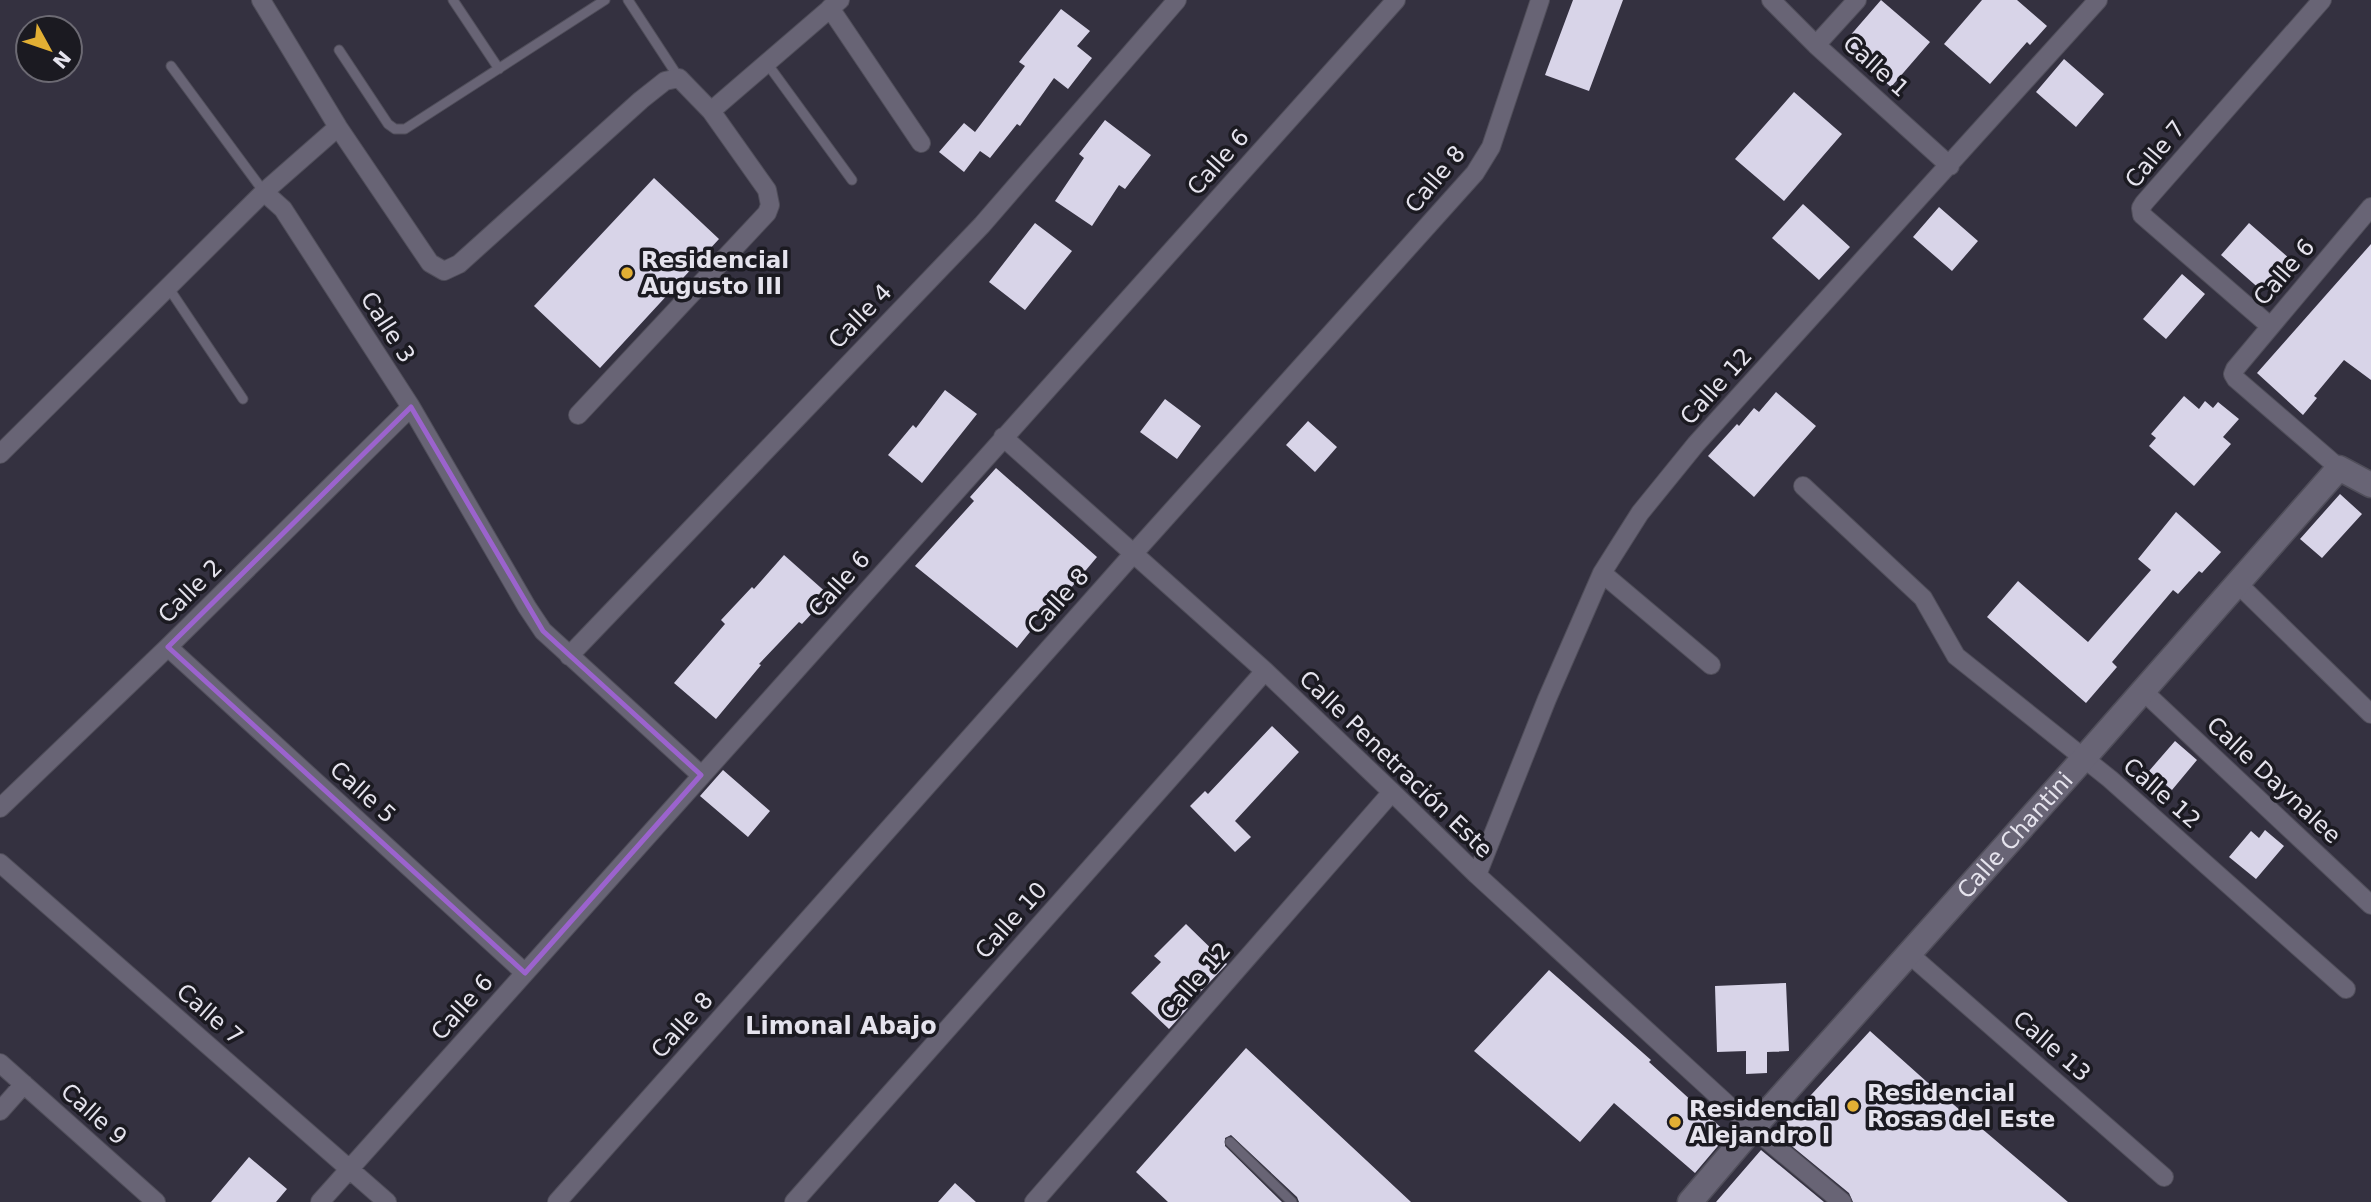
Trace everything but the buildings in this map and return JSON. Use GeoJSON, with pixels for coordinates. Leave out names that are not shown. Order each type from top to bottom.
{"type":"FeatureCollection","features":[{"type":"Feature","properties":{"kind":"street"},"geometry":{"type":"LineString","coordinates":[[261,0],[338,127],[430,263],[444,271],[459,264],[665,80],[679,78],[711,111],[767,190],[770,198],[767,213],[578,415]]}},
{"type":"Feature","properties":{"kind":"street","name":"Calle 4"},"geometry":{"type":"LineString","coordinates":[[569,656],[982,225],[1177,0]]}},
{"type":"Feature","properties":{"kind":"street","name":"Calle 6"},"geometry":{"type":"LineString","coordinates":[[320,1202],[1396,0]]}},
{"type":"Feature","properties":{"kind":"street","name":"Calle 8"},"geometry":{"type":"LineString","coordinates":[[557,1202],[1475,173],[1491,147],[1540,0]]}},
{"type":"Feature","properties":{"kind":"street","name":"Calle 1"},"geometry":{"type":"LineString","coordinates":[[1771,0],[1816,45],[1950,166]]}},
{"type":"Feature","properties":{"kind":"street"},"geometry":{"type":"LineString","coordinates":[[1816,45],[1857,0]]}},
{"type":"Feature","properties":{"kind":"street","name":"Calle 12"},"geometry":{"type":"LineString","coordinates":[[1477,875],[1547,699],[1602,573],[1640,513],[1696,444],[2098,0]]}},
{"type":"Feature","properties":{"kind":"street","name":"Calle 7"},"geometry":{"type":"LineString","coordinates":[[2270,326],[2143,215],[2141,208],[2322,0]]}},
{"type":"Feature","properties":{"kind":"street"},"geometry":{"type":"LineString","coordinates":[[711,111],[835,4],[921,142]]}},
{"type":"Feature","properties":{"kind":"street"},"geometry":{"type":"LineString","coordinates":[[0,454],[264,192],[338,127]]}},
{"type":"Feature","properties":{"kind":"street","name":"Calle 3"},"geometry":{"type":"LineString","coordinates":[[264,192],[283,209],[411,407],[543,631],[701,775]]}},
{"type":"Feature","properties":{"kind":"street","name":"Calle 6"},"geometry":{"type":"LineString","coordinates":[[2339,468],[2236,379],[2234,374],[2235,369],[2270,326],[2371,207]]}},
{"type":"Feature","properties":{"kind":"street","name":"Calle 2"},"geometry":{"type":"LineString","coordinates":[[0,808],[411,407]]}},
{"type":"Feature","properties":{"kind":"street","name":"Calle Penetración Este"},"geometry":{"type":"LineString","coordinates":[[1003,437],[1265,671],[1477,875],[1753,1128],[1842,1202]]}},
{"type":"Feature","properties":{"kind":"street"},"geometry":{"type":"LineString","coordinates":[[2339,468],[2369,482]]}},
{"type":"Feature","properties":{"kind":"street","name":"Calle Chantini"},"geometry":{"type":"LineString","coordinates":[[1690,1202],[2339,468]]}},
{"type":"Feature","properties":{"kind":"street","name":"Calle 12"},"geometry":{"type":"LineString","coordinates":[[1803,486],[1923,598],[1956,656],[2110,779],[2346,989]]}},
{"type":"Feature","properties":{"kind":"street"},"geometry":{"type":"LineString","coordinates":[[1602,573],[1711,665]]}},
{"type":"Feature","properties":{"kind":"street"},"geometry":{"type":"LineString","coordinates":[[2236,583],[2371,714]]}},
{"type":"Feature","properties":{"kind":"street","name":"Calle 5"},"geometry":{"type":"LineString","coordinates":[[168,647],[525,973]]}},
{"type":"Feature","properties":{"kind":"street","name":"Calle 10"},"geometry":{"type":"LineString","coordinates":[[794,1202],[1265,671]]}},
{"type":"Feature","properties":{"kind":"street","name":"Calle Daynalee"},"geometry":{"type":"LineString","coordinates":[[2143,691],[2371,905]]}},
{"type":"Feature","properties":{"kind":"street","name":"Calle 12"},"geometry":{"type":"LineString","coordinates":[[1034,1202],[1392,792]]}},
{"type":"Feature","properties":{"kind":"street","name":"Calle 7"},"geometry":{"type":"LineString","coordinates":[[0,863],[387,1202]]}},
{"type":"Feature","properties":{"kind":"street","name":"Calle 13"},"geometry":{"type":"LineString","coordinates":[[1908,953],[2164,1177]]}},
{"type":"Feature","properties":{"kind":"street","name":"Calle 9"},"geometry":{"type":"LineString","coordinates":[[0,1063],[152,1201]]}},
{"type":"Feature","properties":{"kind":"street"},"geometry":{"type":"LineString","coordinates":[[0,1111],[24,1084]]}},
{"type":"Feature","properties":{"kind":"lane"},"geometry":{"type":"LineString","coordinates":[[453,0],[499,69]]}},
{"type":"Feature","properties":{"kind":"lane"},"geometry":{"type":"LineString","coordinates":[[340,50],[388,124],[395,129],[405,129],[606,0]]}},
{"type":"Feature","properties":{"kind":"lane"},"geometry":{"type":"LineString","coordinates":[[628,0],[679,78]]}},
{"type":"Feature","properties":{"kind":"lane"},"geometry":{"type":"LineString","coordinates":[[766,62],[852,180]]}},
{"type":"Feature","properties":{"kind":"lane"},"geometry":{"type":"LineString","coordinates":[[171,66],[264,192]]}},
{"type":"Feature","properties":{"kind":"lane"},"geometry":{"type":"LineString","coordinates":[[168,287],[243,399]]}},
{"type":"Feature","properties":{"kind":"lane"},"geometry":{"type":"LineString","coordinates":[[1230,1143],[1292,1202]]}},
{"type":"Feature","properties":{"kind":"highlighted area"},"geometry":{"type":"Polygon","coordinates":[[[411,407],[543,631],[701,775],[525,973],[168,647],[411,407]]]}},
{"type":"Feature","properties":{"kind":"place","name":"Residencial Augusto III"},"geometry":{"type":"Point","coordinates":[627,273]}},
{"type":"Feature","properties":{"kind":"place","name":"Residencial Rosas del Este"},"geometry":{"type":"Point","coordinates":[1853,1106]}},
{"type":"Feature","properties":{"kind":"place","name":"Residencial Alejandro I"},"geometry":{"type":"Point","coordinates":[1675,1122]}},
{"type":"Feature","properties":{"kind":"district","name":"Limonal Abajo"},"geometry":{"type":"Point","coordinates":[841,1026]}}]}
